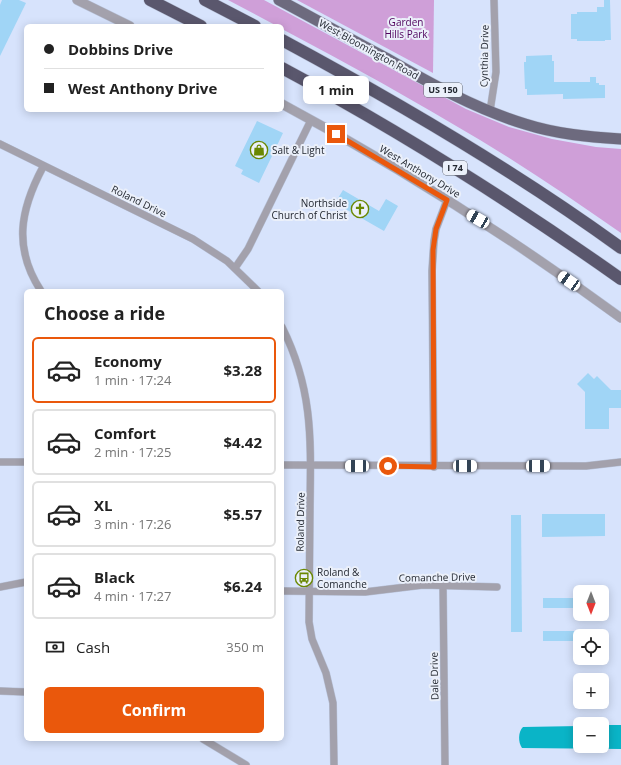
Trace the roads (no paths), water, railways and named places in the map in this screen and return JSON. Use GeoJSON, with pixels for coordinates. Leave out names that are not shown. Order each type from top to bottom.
{"type":"FeatureCollection","features":[{"type":"Feature","properties":{"kind":"highway"},"geometry":{"type":"LineString","coordinates":[[150,0],[197,24]]}},
{"type":"Feature","properties":{"kind":"highway"},"geometry":{"type":"LineString","coordinates":[[205,0],[252,24]]}},
{"type":"Feature","properties":{"kind":"highway","name":"I 74"},"geometry":{"type":"LineString","coordinates":[[284,41],[413,113],[487,158],[621,248]]}},
{"type":"Feature","properties":{"kind":"highway","name":"I 74"},"geometry":{"type":"LineString","coordinates":[[284,69],[433,154],[510,203],[621,279]]}},
{"type":"Feature","properties":{"kind":"main road","name":"West Bloomington Road"},"geometry":{"type":"LineString","coordinates":[[279,0],[442,90],[490,111],[527,125],[557,132],[621,139]]}},
{"type":"Feature","properties":{"kind":"street"},"geometry":{"type":"LineString","coordinates":[[77,0],[126,24]]}},
{"type":"Feature","properties":{"kind":"street","name":"Cynthia Drive"},"geometry":{"type":"LineString","coordinates":[[490,111],[496,72],[494,0]]}},
{"type":"Feature","properties":{"kind":"street","name":"West Anthony Drive"},"geometry":{"type":"LineString","coordinates":[[284,105],[348,141],[478,219],[621,318]]}},
{"type":"Feature","properties":{"kind":"street"},"geometry":{"type":"LineString","coordinates":[[235,268],[251,242],[311,120]]}},
{"type":"Feature","properties":{"kind":"street","name":"Roland Drive"},"geometry":{"type":"LineString","coordinates":[[0,144],[43,167],[193,239],[212,250],[235,268],[256,289]]}},
{"type":"Feature","properties":{"kind":"street"},"geometry":{"type":"LineString","coordinates":[[39,289],[23,253],[22,230],[24,214],[30,194],[43,167]]}},
{"type":"Feature","properties":{"kind":"street"},"geometry":{"type":"LineString","coordinates":[[434,467],[433,259],[436,229],[447,200]]}},
{"type":"Feature","properties":{"kind":"street","name":"Roland Drive"},"geometry":{"type":"LineString","coordinates":[[284,332],[297,361],[306,397],[310,429],[310,622],[312,639],[326,673],[333,703],[334,765]]}},
{"type":"Feature","properties":{"kind":"street"},"geometry":{"type":"LineString","coordinates":[[0,462],[24,462]]}},
{"type":"Feature","properties":{"kind":"street"},"geometry":{"type":"LineString","coordinates":[[284,465],[434,467],[586,466],[621,462]]}},
{"type":"Feature","properties":{"kind":"street"},"geometry":{"type":"LineString","coordinates":[[0,587],[24,582]]}},
{"type":"Feature","properties":{"kind":"street","name":"Comanche Drive"},"geometry":{"type":"LineString","coordinates":[[284,591],[365,592],[411,586],[497,587]]}},
{"type":"Feature","properties":{"kind":"street","name":"Dale Drive"},"geometry":{"type":"LineString","coordinates":[[443,586],[445,765]]}},
{"type":"Feature","properties":{"kind":"street"},"geometry":{"type":"LineString","coordinates":[[0,691],[24,692]]}},
{"type":"Feature","properties":{"kind":"street"},"geometry":{"type":"LineString","coordinates":[[206,741],[246,765]]}},
{"type":"Feature","properties":{"kind":"water"},"geometry":{"type":"Polygon","coordinates":[[[609,725],[621,725],[621,749],[609,749],[609,725]]]}},
{"type":"Feature","properties":{"kind":"water"},"geometry":{"type":"Polygon","coordinates":[[[573,726],[573,749],[522,748],[519,734],[523,727],[573,726]]]}},
{"type":"Feature","properties":{"kind":"place","name":"Salt & Light"},"geometry":{"type":"Point","coordinates":[259,150]}},
{"type":"Feature","properties":{"kind":"place","name":"Northside Church of Christ"},"geometry":{"type":"Point","coordinates":[360,209]}},
{"type":"Feature","properties":{"kind":"place","name":"Roland & Comanche"},"geometry":{"type":"Point","coordinates":[304,578]}},
{"type":"Feature","properties":{"kind":"park label","name":"Garden Hills Park"},"geometry":{"type":"Point","coordinates":[406,28]}}]}
